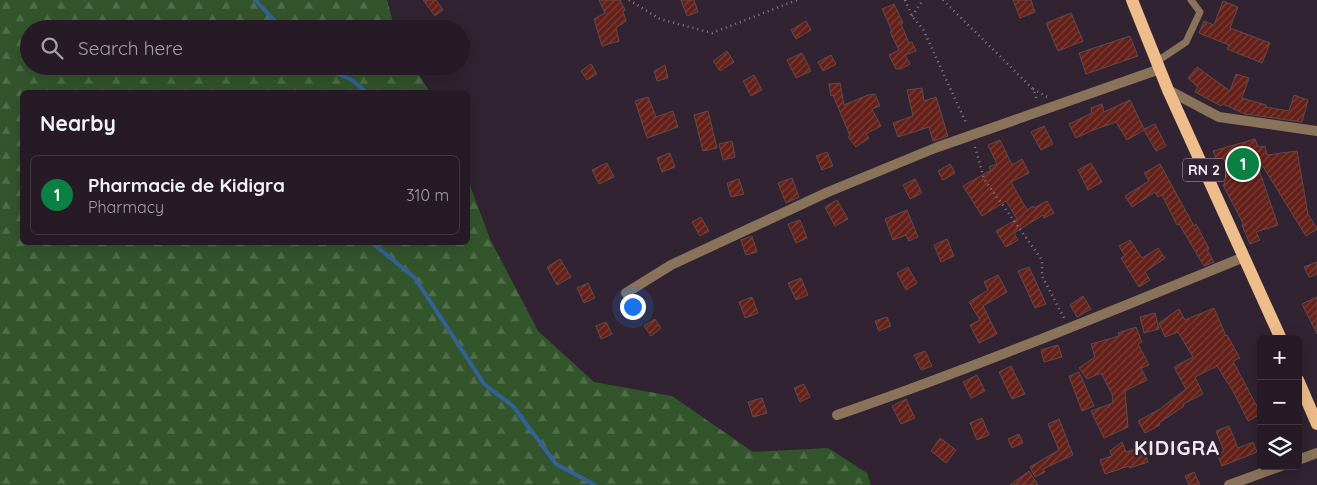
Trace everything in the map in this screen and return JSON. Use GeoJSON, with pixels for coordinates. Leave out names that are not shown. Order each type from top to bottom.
{"type":"FeatureCollection","features":[{"type":"Feature","properties":{"kind":"main road","name":"RN 2"},"geometry":{"type":"LineString","coordinates":[[1132,0],[1168,90],[1279,335]]}},
{"type":"Feature","properties":{"kind":"main road"},"geometry":{"type":"LineString","coordinates":[[1302,389],[1317,424]]}},
{"type":"Feature","properties":{"kind":"street"},"geometry":{"type":"LineString","coordinates":[[626,293],[671,265],[828,192],[935,148],[1040,112],[1158,66]]}},
{"type":"Feature","properties":{"kind":"street"},"geometry":{"type":"LineString","coordinates":[[1168,90],[1219,117],[1317,132]]}},
{"type":"Feature","properties":{"kind":"street"},"geometry":{"type":"LineString","coordinates":[[836,415],[886,398],[1069,328],[1244,257]]}},
{"type":"Feature","properties":{"kind":"street"},"geometry":{"type":"LineString","coordinates":[[1302,459],[1317,454]]}},
{"type":"Feature","properties":{"kind":"street"},"geometry":{"type":"LineString","coordinates":[[1229,485],[1271,470]]}},
{"type":"Feature","properties":{"kind":"lane"},"geometry":{"type":"LineString","coordinates":[[1158,66],[1186,42],[1200,12],[1191,0]]}},
{"type":"Feature","properties":{"kind":"path"},"geometry":{"type":"LineString","coordinates":[[629,0],[660,19],[712,33],[797,0]]}},
{"type":"Feature","properties":{"kind":"path"},"geometry":{"type":"LineString","coordinates":[[905,0],[912,16],[923,29],[972,136],[984,179],[1042,260],[1042,276],[1069,328]]}},
{"type":"Feature","properties":{"kind":"path"},"geometry":{"type":"LineString","coordinates":[[912,16],[923,0]]}},
{"type":"Feature","properties":{"kind":"path"},"geometry":{"type":"LineString","coordinates":[[943,0],[1033,89],[1040,112]]}},
{"type":"Feature","properties":{"kind":"green space"},"geometry":{"type":"Polygon","coordinates":[[[0,0],[387,0],[393,20],[20,20],[20,75],[419,75],[429,90],[20,90],[20,245],[470,245],[470,185],[490,239],[538,331],[594,382],[672,396],[753,452],[828,448],[867,473],[871,485],[0,485],[0,0]]]}},
{"type":"Feature","properties":{"kind":"building"},"geometry":{"type":"Polygon","coordinates":[[[423,0],[436,0],[443,10],[435,16],[423,0]]]}},
{"type":"Feature","properties":{"kind":"building"},"geometry":{"type":"Polygon","coordinates":[[[599,0],[620,0],[625,10],[623,11],[626,21],[616,28],[619,41],[602,46],[594,19],[605,13],[599,0]]]}},
{"type":"Feature","properties":{"kind":"building"},"geometry":{"type":"Polygon","coordinates":[[[681,0],[694,0],[698,12],[687,16],[681,0]]]}},
{"type":"Feature","properties":{"kind":"building"},"geometry":{"type":"Polygon","coordinates":[[[1013,0],[1031,0],[1035,12],[1020,18],[1013,0]]]}},
{"type":"Feature","properties":{"kind":"building"},"geometry":{"type":"Polygon","coordinates":[[[1223,1],[1238,7],[1230,28],[1270,43],[1262,63],[1227,49],[1229,45],[1199,33],[1204,21],[1214,25],[1223,1]]]}},
{"type":"Feature","properties":{"kind":"building"},"geometry":{"type":"Polygon","coordinates":[[[894,4],[903,23],[901,24],[909,43],[912,42],[916,51],[905,55],[910,64],[901,69],[896,69],[889,55],[899,50],[882,9],[894,4]]]}},
{"type":"Feature","properties":{"kind":"building"},"geometry":{"type":"Polygon","coordinates":[[[1071,13],[1083,41],[1058,51],[1046,23],[1071,13]]]}},
{"type":"Feature","properties":{"kind":"building"},"geometry":{"type":"Polygon","coordinates":[[[806,21],[811,30],[796,39],[791,30],[806,21]]]}},
{"type":"Feature","properties":{"kind":"building"},"geometry":{"type":"Polygon","coordinates":[[[1130,36],[1138,56],[1086,74],[1079,53],[1130,36]]]}},
{"type":"Feature","properties":{"kind":"building"},"geometry":{"type":"Polygon","coordinates":[[[727,51],[734,62],[720,71],[713,61],[727,51]]]}},
{"type":"Feature","properties":{"kind":"building"},"geometry":{"type":"Polygon","coordinates":[[[802,53],[811,71],[796,78],[787,60],[802,53]]]}},
{"type":"Feature","properties":{"kind":"building"},"geometry":{"type":"Polygon","coordinates":[[[831,55],[836,64],[823,71],[818,62],[831,55]]]}},
{"type":"Feature","properties":{"kind":"building"},"geometry":{"type":"Polygon","coordinates":[[[591,64],[597,74],[587,80],[581,71],[591,64]]]}},
{"type":"Feature","properties":{"kind":"building"},"geometry":{"type":"Polygon","coordinates":[[[665,65],[668,78],[657,81],[654,71],[665,65]]]}},
{"type":"Feature","properties":{"kind":"building"},"geometry":{"type":"Polygon","coordinates":[[[1197,67],[1230,91],[1236,74],[1249,78],[1242,98],[1266,105],[1266,107],[1289,111],[1294,95],[1308,100],[1302,122],[1245,114],[1223,104],[1221,106],[1195,92],[1198,87],[1188,78],[1197,67]]]}},
{"type":"Feature","properties":{"kind":"building"},"geometry":{"type":"Polygon","coordinates":[[[754,75],[762,90],[751,96],[743,81],[754,75]]]}},
{"type":"Feature","properties":{"kind":"building"},"geometry":{"type":"Polygon","coordinates":[[[840,83],[844,105],[875,94],[880,106],[872,109],[881,126],[866,134],[869,138],[856,147],[848,137],[850,136],[833,95],[831,96],[829,84],[840,83]]]}},
{"type":"Feature","properties":{"kind":"building"},"geometry":{"type":"Polygon","coordinates":[[[922,88],[924,101],[936,97],[948,136],[933,141],[929,127],[898,137],[893,123],[913,116],[907,90],[922,88]]]}},
{"type":"Feature","properties":{"kind":"building"},"geometry":{"type":"Polygon","coordinates":[[[648,97],[656,117],[673,111],[678,127],[647,138],[635,101],[648,97]]]}},
{"type":"Feature","properties":{"kind":"building"},"geometry":{"type":"Polygon","coordinates":[[[1130,100],[1144,129],[1155,124],[1166,146],[1156,151],[1144,130],[1127,140],[1116,122],[1076,138],[1069,124],[1092,113],[1091,108],[1102,104],[1104,112],[1130,100]]]}},
{"type":"Feature","properties":{"kind":"building"},"geometry":{"type":"Polygon","coordinates":[[[708,111],[717,148],[703,151],[694,115],[708,111]]]}},
{"type":"Feature","properties":{"kind":"building"},"geometry":{"type":"Polygon","coordinates":[[[1044,126],[1053,144],[1041,150],[1031,132],[1044,126]]]}},
{"type":"Feature","properties":{"kind":"building"},"geometry":{"type":"Polygon","coordinates":[[[1255,139],[1258,147],[1265,146],[1267,155],[1297,151],[1308,214],[1317,229],[1306,236],[1262,165],[1258,167],[1278,225],[1256,232],[1260,240],[1250,244],[1242,225],[1244,225],[1223,185],[1225,184],[1215,162],[1217,161],[1213,151],[1255,139]]]}},
{"type":"Feature","properties":{"kind":"building"},"geometry":{"type":"Polygon","coordinates":[[[1000,140],[1012,165],[1022,159],[1029,173],[1011,182],[1027,210],[1047,201],[1054,213],[1044,218],[1043,215],[1014,233],[1018,240],[1006,247],[996,231],[1017,219],[1006,201],[982,216],[963,186],[991,170],[989,167],[997,164],[988,145],[1000,140]]]}},
{"type":"Feature","properties":{"kind":"building"},"geometry":{"type":"Polygon","coordinates":[[[732,141],[735,157],[723,160],[719,144],[732,141]]]}},
{"type":"Feature","properties":{"kind":"building"},"geometry":{"type":"Polygon","coordinates":[[[827,152],[833,166],[822,170],[816,156],[827,152]]]}},
{"type":"Feature","properties":{"kind":"building"},"geometry":{"type":"Polygon","coordinates":[[[670,153],[675,167],[662,172],[657,158],[670,153]]]}},
{"type":"Feature","properties":{"kind":"building"},"geometry":{"type":"Polygon","coordinates":[[[607,163],[614,177],[599,184],[592,170],[607,163]]]}},
{"type":"Feature","properties":{"kind":"building"},"geometry":{"type":"Polygon","coordinates":[[[1091,163],[1102,182],[1088,190],[1078,170],[1091,163]]]}},
{"type":"Feature","properties":{"kind":"building"},"geometry":{"type":"Polygon","coordinates":[[[950,164],[955,173],[943,180],[938,171],[950,164]]]}},
{"type":"Feature","properties":{"kind":"building"},"geometry":{"type":"Polygon","coordinates":[[[1160,164],[1194,226],[1196,224],[1214,262],[1204,266],[1179,224],[1177,225],[1162,195],[1158,197],[1155,192],[1132,207],[1125,196],[1149,181],[1144,173],[1160,164]]]}},
{"type":"Feature","properties":{"kind":"building"},"geometry":{"type":"Polygon","coordinates":[[[792,178],[799,197],[786,203],[778,183],[792,178]]]}},
{"type":"Feature","properties":{"kind":"building"},"geometry":{"type":"Polygon","coordinates":[[[739,179],[744,194],[731,197],[727,183],[739,179]]]}},
{"type":"Feature","properties":{"kind":"building"},"geometry":{"type":"Polygon","coordinates":[[[915,179],[922,193],[910,199],[903,185],[915,179]]]}},
{"type":"Feature","properties":{"kind":"building"},"geometry":{"type":"Polygon","coordinates":[[[837,200],[848,219],[835,226],[825,207],[837,200]]]}},
{"type":"Feature","properties":{"kind":"building"},"geometry":{"type":"Polygon","coordinates":[[[907,210],[918,237],[909,241],[906,235],[893,240],[885,219],[907,210]]]}},
{"type":"Feature","properties":{"kind":"building"},"geometry":{"type":"Polygon","coordinates":[[[701,217],[709,231],[700,236],[692,222],[701,217]]]}},
{"type":"Feature","properties":{"kind":"building"},"geometry":{"type":"Polygon","coordinates":[[[800,220],[807,238],[796,243],[788,224],[800,220]]]}},
{"type":"Feature","properties":{"kind":"building"},"geometry":{"type":"Polygon","coordinates":[[[752,236],[757,252],[746,255],[741,240],[752,236]]]}},
{"type":"Feature","properties":{"kind":"building"},"geometry":{"type":"Polygon","coordinates":[[[947,239],[954,256],[941,262],[934,245],[947,239]]]}},
{"type":"Feature","properties":{"kind":"building"},"geometry":{"type":"Polygon","coordinates":[[[1130,240],[1142,258],[1158,248],[1165,258],[1145,272],[1150,280],[1139,287],[1121,258],[1125,256],[1119,246],[1130,240]]]}},
{"type":"Feature","properties":{"kind":"building"},"geometry":{"type":"Polygon","coordinates":[[[560,259],[571,277],[557,285],[547,267],[560,259]]]}},
{"type":"Feature","properties":{"kind":"building"},"geometry":{"type":"Polygon","coordinates":[[[1317,262],[1317,274],[1309,277],[1304,267],[1317,262]]]}},
{"type":"Feature","properties":{"kind":"building"},"geometry":{"type":"Polygon","coordinates":[[[908,267],[917,283],[906,290],[897,273],[908,267]]]}},
{"type":"Feature","properties":{"kind":"building"},"geometry":{"type":"Polygon","coordinates":[[[1029,267],[1046,304],[1035,308],[1018,271],[1029,267]]]}},
{"type":"Feature","properties":{"kind":"building"},"geometry":{"type":"Polygon","coordinates":[[[998,275],[1007,292],[983,306],[997,334],[979,343],[970,325],[980,320],[969,302],[988,290],[984,282],[998,275]]]}},
{"type":"Feature","properties":{"kind":"building"},"geometry":{"type":"Polygon","coordinates":[[[801,278],[808,295],[796,300],[788,283],[801,278]]]}},
{"type":"Feature","properties":{"kind":"building"},"geometry":{"type":"Polygon","coordinates":[[[588,283],[595,298],[584,303],[577,288],[588,283]]]}},
{"type":"Feature","properties":{"kind":"building"},"geometry":{"type":"Polygon","coordinates":[[[1083,296],[1091,309],[1077,317],[1070,305],[1083,296]]]}},
{"type":"Feature","properties":{"kind":"building"},"geometry":{"type":"Polygon","coordinates":[[[752,297],[758,313],[745,318],[739,302],[752,297]]]}},
{"type":"Feature","properties":{"kind":"building"},"geometry":{"type":"Polygon","coordinates":[[[1317,297],[1317,334],[1302,304],[1317,297]]]}},
{"type":"Feature","properties":{"kind":"building"},"geometry":{"type":"Polygon","coordinates":[[[1214,308],[1226,336],[1240,358],[1233,361],[1257,406],[1257,416],[1248,421],[1233,391],[1217,366],[1195,377],[1203,394],[1183,404],[1184,406],[1159,423],[1160,425],[1145,433],[1138,421],[1160,409],[1186,389],[1174,367],[1193,357],[1178,332],[1165,337],[1159,323],[1179,309],[1185,320],[1214,308]]]}},
{"type":"Feature","properties":{"kind":"building"},"geometry":{"type":"Polygon","coordinates":[[[1155,313],[1159,329],[1144,333],[1140,317],[1155,313]]]}},
{"type":"Feature","properties":{"kind":"building"},"geometry":{"type":"Polygon","coordinates":[[[887,317],[891,326],[879,331],[875,321],[887,317]]]}},
{"type":"Feature","properties":{"kind":"building"},"geometry":{"type":"Polygon","coordinates":[[[655,319],[661,328],[651,336],[644,326],[655,319]]]}},
{"type":"Feature","properties":{"kind":"building"},"geometry":{"type":"Polygon","coordinates":[[[606,322],[612,334],[601,339],[596,326],[606,322]]]}},
{"type":"Feature","properties":{"kind":"building"},"geometry":{"type":"Polygon","coordinates":[[[1136,327],[1142,342],[1138,344],[1149,365],[1141,368],[1147,380],[1125,391],[1128,427],[1104,438],[1091,411],[1113,403],[1112,394],[1101,373],[1087,379],[1079,368],[1095,357],[1091,344],[1119,336],[1118,333],[1136,327]]]}},
{"type":"Feature","properties":{"kind":"building"},"geometry":{"type":"Polygon","coordinates":[[[1058,345],[1062,357],[1044,362],[1041,350],[1058,345]]]}},
{"type":"Feature","properties":{"kind":"building"},"geometry":{"type":"Polygon","coordinates":[[[925,351],[932,366],[921,370],[914,355],[925,351]]]}},
{"type":"Feature","properties":{"kind":"building"},"geometry":{"type":"Polygon","coordinates":[[[1011,366],[1025,394],[1012,399],[999,372],[1011,366]]]}},
{"type":"Feature","properties":{"kind":"building"},"geometry":{"type":"Polygon","coordinates":[[[1079,372],[1094,406],[1082,411],[1069,376],[1079,372]]]}},
{"type":"Feature","properties":{"kind":"building"},"geometry":{"type":"Polygon","coordinates":[[[977,375],[985,391],[971,398],[963,382],[977,375]]]}},
{"type":"Feature","properties":{"kind":"building"},"geometry":{"type":"Polygon","coordinates":[[[804,384],[810,397],[800,402],[794,388],[804,384]]]}},
{"type":"Feature","properties":{"kind":"building"},"geometry":{"type":"Polygon","coordinates":[[[762,398],[767,413],[753,417],[748,402],[762,398]]]}},
{"type":"Feature","properties":{"kind":"building"},"geometry":{"type":"Polygon","coordinates":[[[906,399],[915,418],[901,424],[892,406],[906,399]]]}},
{"type":"Feature","properties":{"kind":"building"},"geometry":{"type":"Polygon","coordinates":[[[982,418],[989,435],[977,440],[970,423],[982,418]]]}},
{"type":"Feature","properties":{"kind":"building"},"geometry":{"type":"Polygon","coordinates":[[[1059,419],[1073,455],[1043,469],[1045,472],[1035,477],[1030,467],[1059,450],[1048,424],[1059,419]]]}},
{"type":"Feature","properties":{"kind":"building"},"geometry":{"type":"Polygon","coordinates":[[[1229,426],[1238,448],[1253,442],[1257,452],[1222,466],[1217,454],[1224,451],[1216,431],[1229,426]]]}},
{"type":"Feature","properties":{"kind":"building"},"geometry":{"type":"Polygon","coordinates":[[[1019,434],[1023,443],[1012,448],[1008,439],[1019,434]]]}},
{"type":"Feature","properties":{"kind":"building"},"geometry":{"type":"Polygon","coordinates":[[[940,438],[956,450],[946,463],[931,451],[940,438]]]}},
{"type":"Feature","properties":{"kind":"building"},"geometry":{"type":"Polygon","coordinates":[[[1122,442],[1126,452],[1143,447],[1148,462],[1105,474],[1100,460],[1112,456],[1110,451],[1122,442]]]}},
{"type":"Feature","properties":{"kind":"building"},"geometry":{"type":"Polygon","coordinates":[[[1029,471],[1038,485],[1010,485],[1029,471]]]}},
{"type":"Feature","properties":{"kind":"building"},"geometry":{"type":"Polygon","coordinates":[[[1194,472],[1200,485],[1189,485],[1185,476],[1194,472]]]}},
{"type":"Feature","properties":{"kind":"waterway"},"geometry":{"type":"LineString","coordinates":[[255,0],[274,20]]}},
{"type":"Feature","properties":{"kind":"waterway"},"geometry":{"type":"LineString","coordinates":[[340,75],[352,80],[364,90]]}},
{"type":"Feature","properties":{"kind":"waterway"},"geometry":{"type":"LineString","coordinates":[[375,245],[415,278],[484,384],[513,406],[556,464],[595,485]]}},
{"type":"Feature","properties":{"kind":"place","name":"Pharmacie de Kidigra"},"geometry":{"type":"Point","coordinates":[1243,164]}},
{"type":"Feature","properties":{"kind":"district","name":"KIDIGRA"},"geometry":{"type":"Point","coordinates":[1177,447]}}]}
